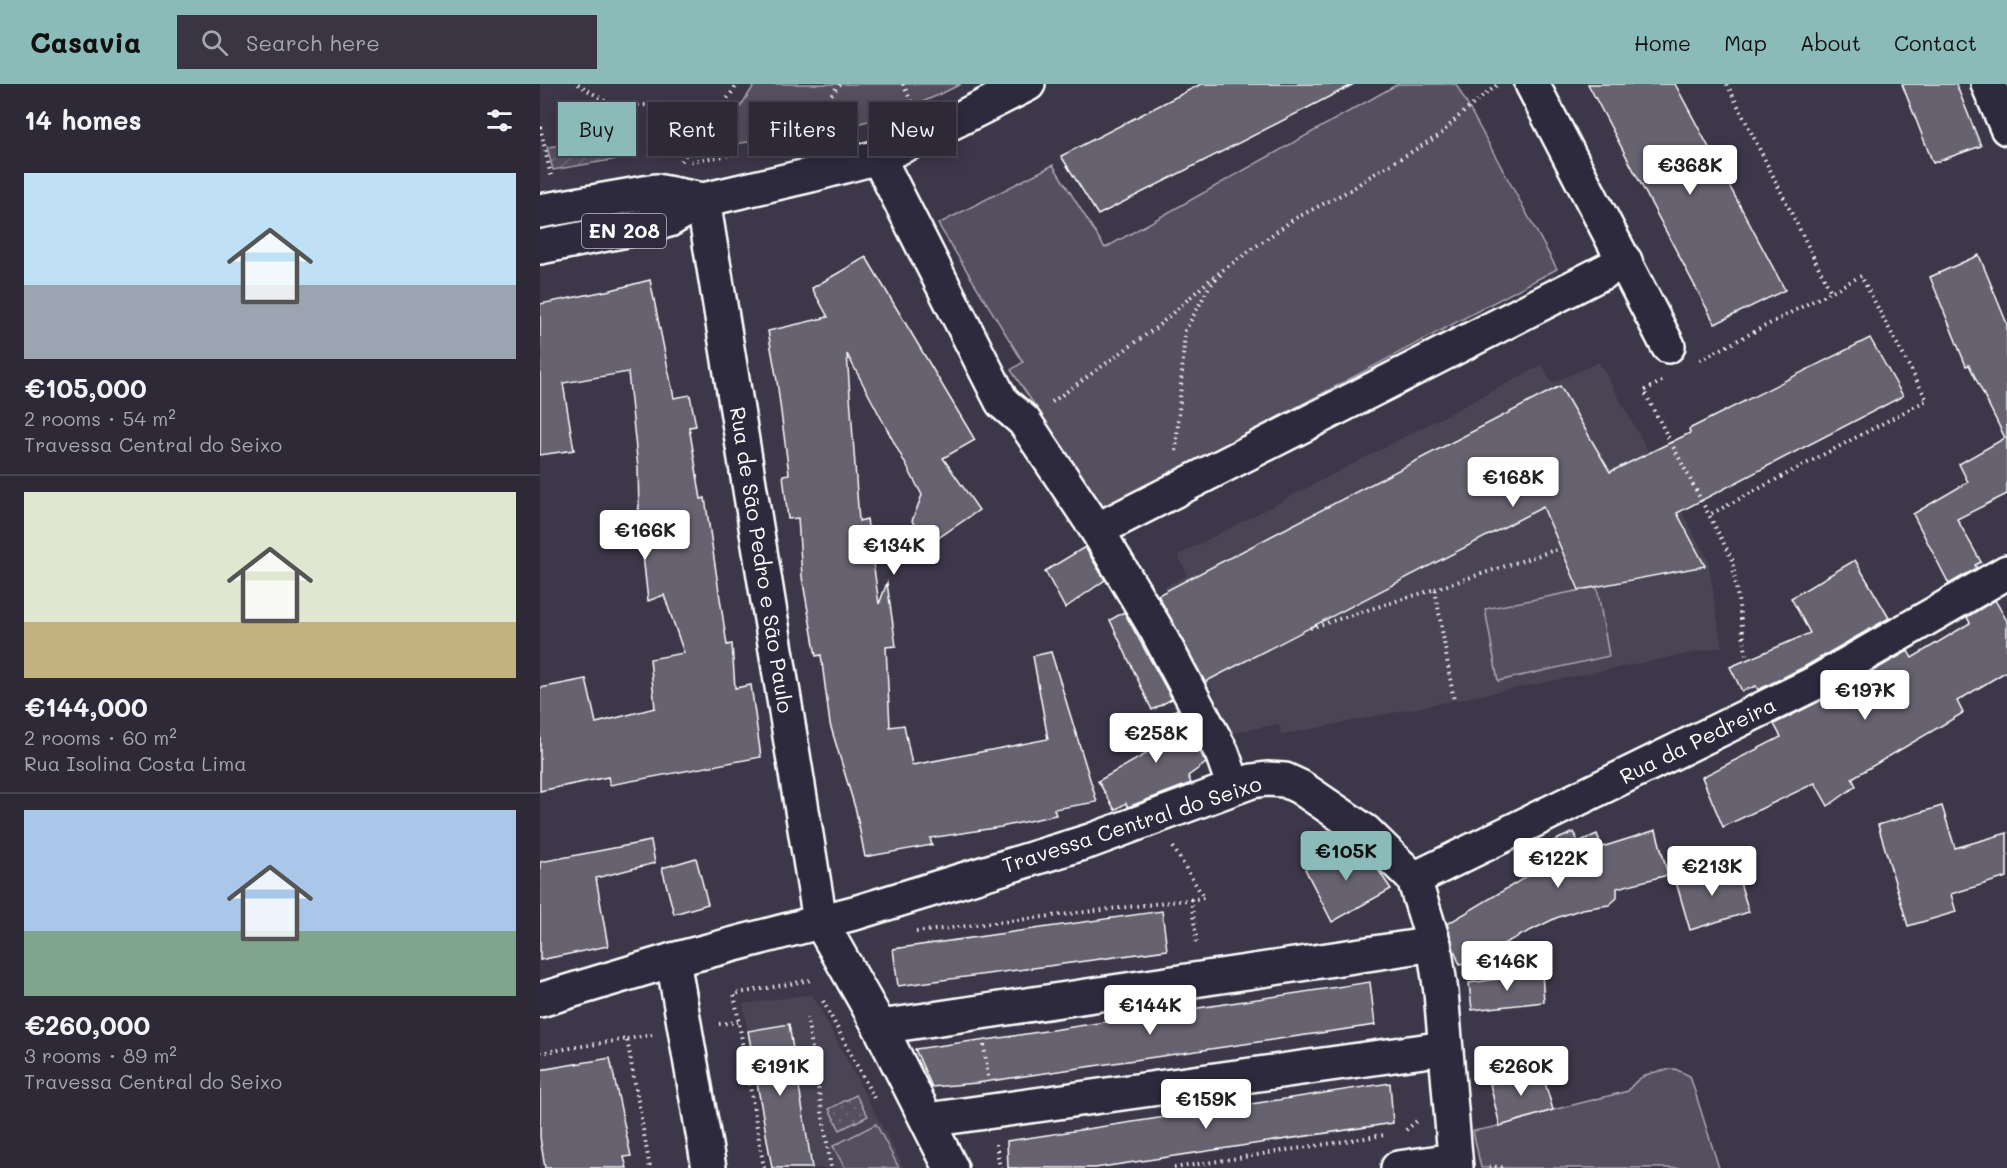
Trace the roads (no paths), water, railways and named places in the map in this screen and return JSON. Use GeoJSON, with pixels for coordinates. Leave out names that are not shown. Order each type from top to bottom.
{"type":"FeatureCollection","features":[{"type":"Feature","properties":{"kind":"street","name":"EN 208"},"geometry":{"type":"LineString","coordinates":[[540,247],[669,220],[703,200],[878,157],[1028,84]]}},
{"type":"Feature","properties":{"kind":"street"},"geometry":{"type":"LineString","coordinates":[[1532,84],[1675,358]]}},
{"type":"Feature","properties":{"kind":"street"},"geometry":{"type":"LineString","coordinates":[[1988,84],[2007,128]]}},
{"type":"Feature","properties":{"kind":"street"},"geometry":{"type":"LineString","coordinates":[[878,157],[1002,402],[1024,421],[1097,530],[1156,629],[1222,753],[1234,787]]}},
{"type":"Feature","properties":{"kind":"street","name":"EN 208"},"geometry":{"type":"LineString","coordinates":[[540,211],[656,190],[703,200]]}},
{"type":"Feature","properties":{"kind":"street","name":"Rua de São Pedro e São Paulo"},"geometry":{"type":"LineString","coordinates":[[703,200],[820,921]]}},
{"type":"Feature","properties":{"kind":"street"},"geometry":{"type":"LineString","coordinates":[[1097,530],[1625,261]]}},
{"type":"Feature","properties":{"kind":"street","name":"Rua da Pedreira"},"geometry":{"type":"LineString","coordinates":[[1414,879],[1813,684],[2007,572]]}},
{"type":"Feature","properties":{"kind":"street","name":"Travessa Central do Seixo"},"geometry":{"type":"LineString","coordinates":[[540,1000],[673,960],[858,912],[1090,841],[1234,787],[1267,779],[1293,783],[1366,832],[1414,879],[1434,944],[1441,992],[1455,1164]]}},
{"type":"Feature","properties":{"kind":"street"},"geometry":{"type":"LineString","coordinates":[[820,921],[880,1027],[951,1168]]}},
{"type":"Feature","properties":{"kind":"street"},"geometry":{"type":"LineString","coordinates":[[880,1027],[1434,944]]}},
{"type":"Feature","properties":{"kind":"street"},"geometry":{"type":"LineString","coordinates":[[673,960],[709,1168]]}},
{"type":"Feature","properties":{"kind":"street"},"geometry":{"type":"LineString","coordinates":[[928,1120],[1445,1047]]}},
{"type":"Feature","properties":{"kind":"street"},"geometry":{"type":"LineString","coordinates":[[1398,1168],[1455,1164]]}}]}
